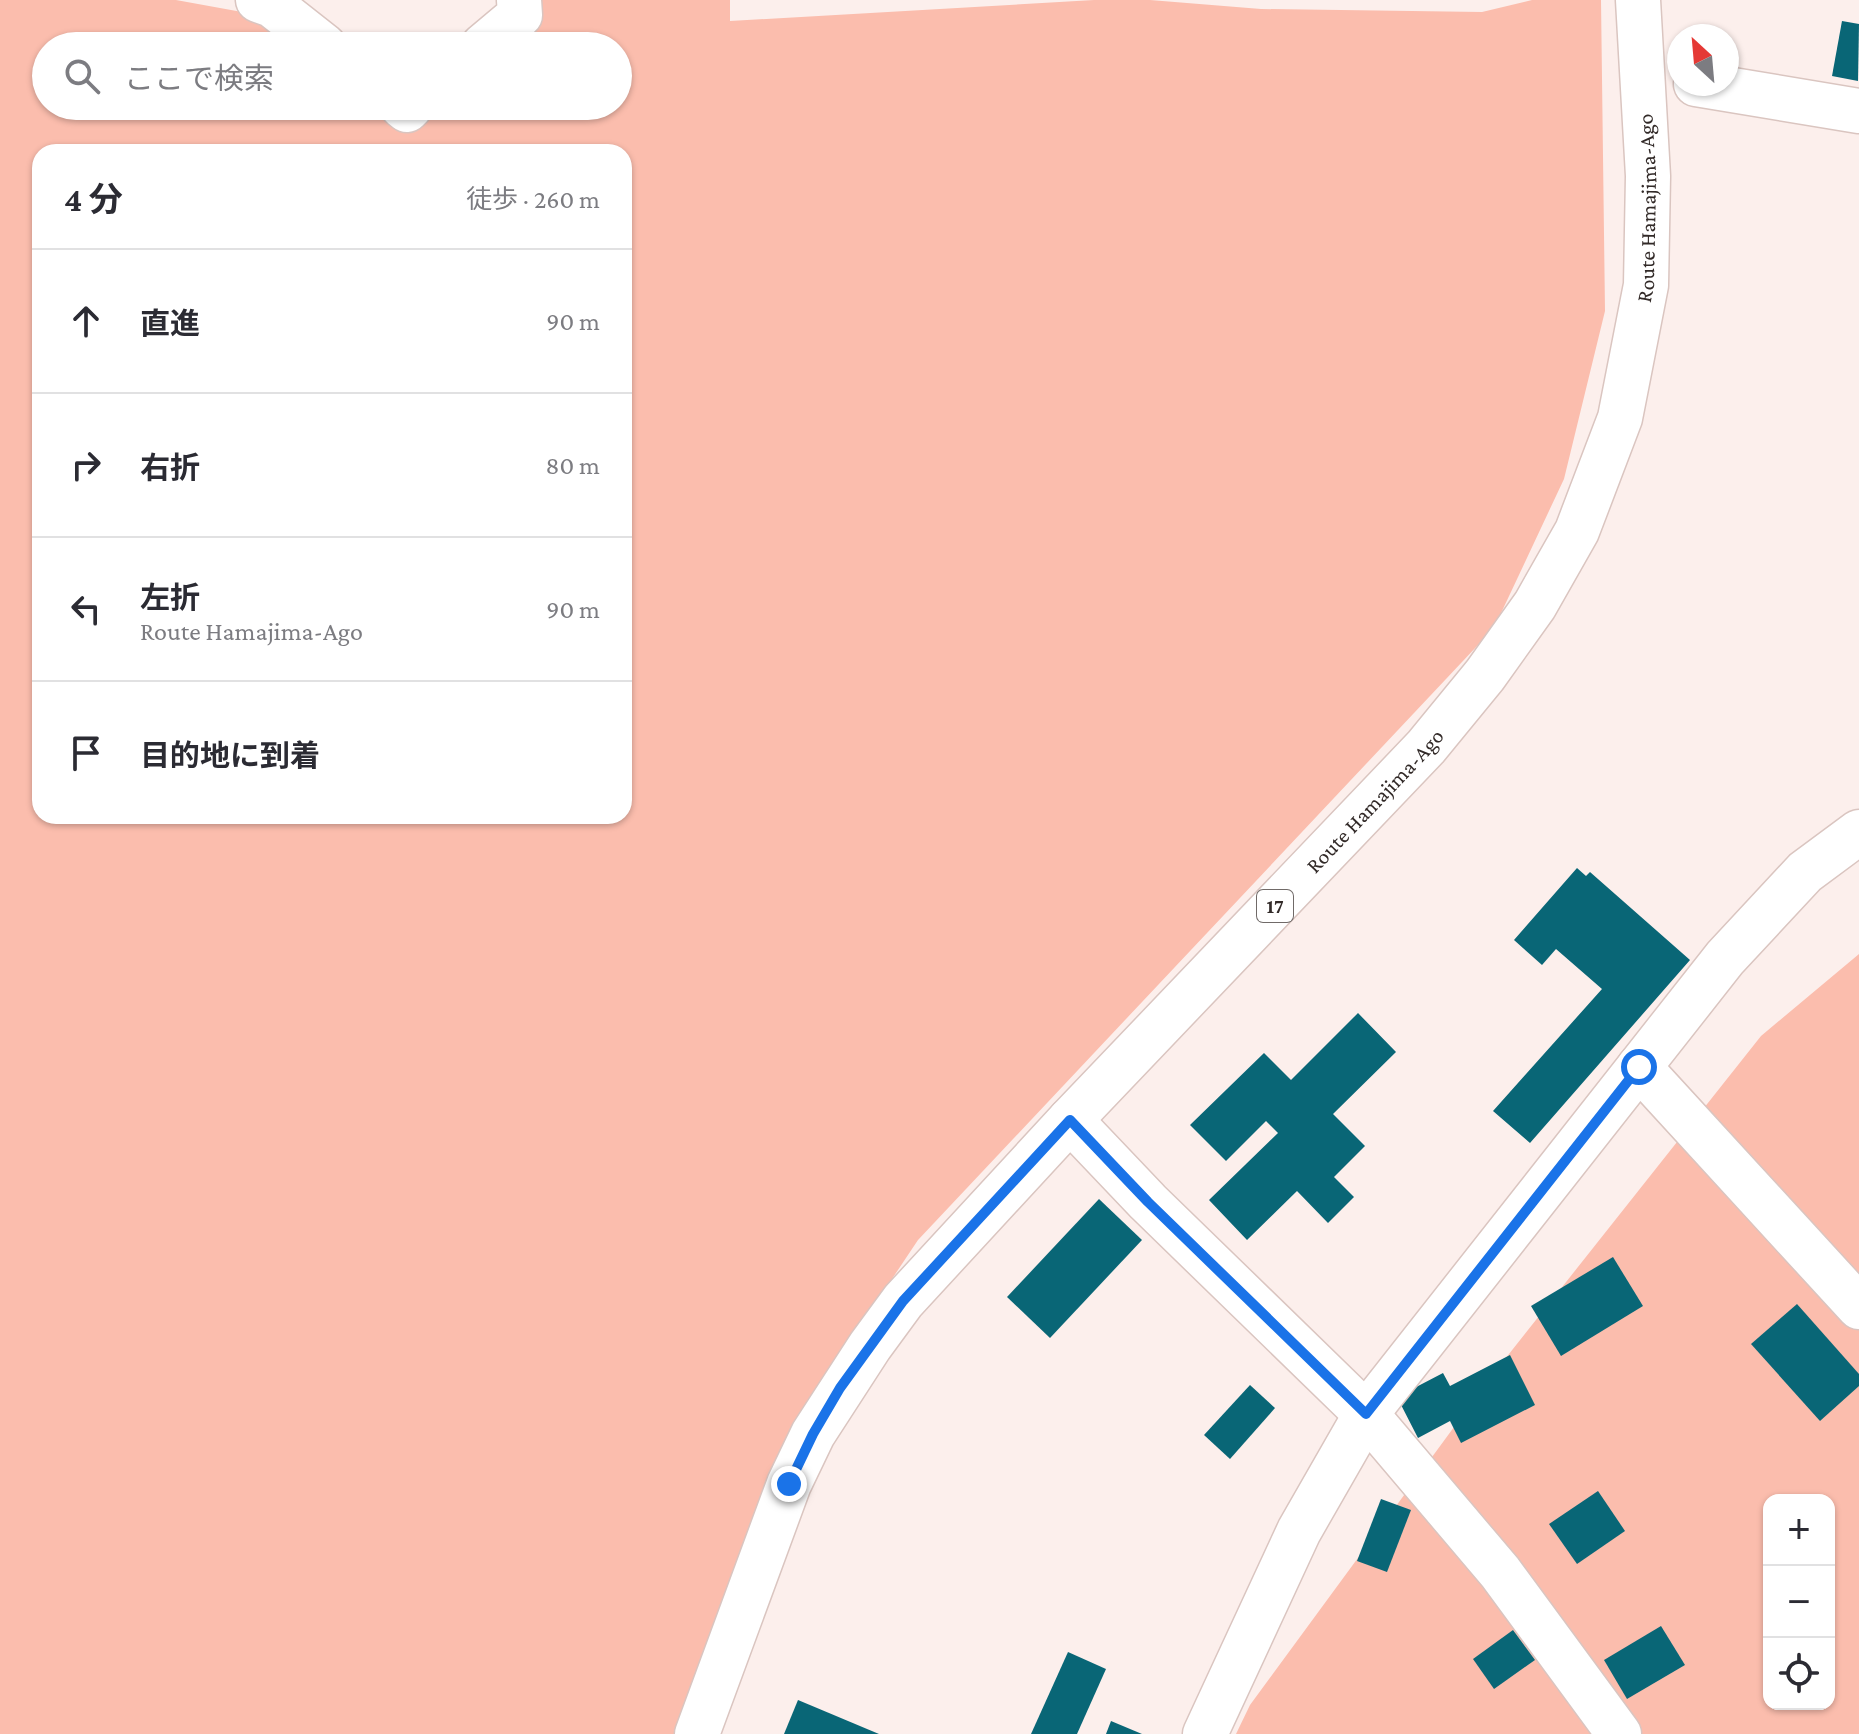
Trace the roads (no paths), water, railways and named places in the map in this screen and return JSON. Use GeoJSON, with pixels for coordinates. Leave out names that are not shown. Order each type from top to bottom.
{"type":"FeatureCollection","features":[{"type":"Feature","properties":{"kind":"main road"},"geometry":{"type":"LineString","coordinates":[[258,0],[272,5],[306,32]]}},
{"type":"Feature","properties":{"kind":"main road"},"geometry":{"type":"LineString","coordinates":[[500,32],[520,15],[519,0]]}},
{"type":"Feature","properties":{"kind":"main road","name":"Route Hamajima-Ago"},"geometry":{"type":"LineString","coordinates":[[697,1734],[789,1484],[840,1388],[903,1301],[1070,1120],[1426,747],[1485,675],[1535,605],[1577,531],[1620,418],[1646,285],[1648,176],[1661,78],[1638,0]]}},
{"type":"Feature","properties":{"kind":"main road"},"geometry":{"type":"LineString","coordinates":[[1739,91],[1859,111]]}},
{"type":"Feature","properties":{"kind":"main road"},"geometry":{"type":"LineString","coordinates":[[1205,1734],[1299,1531],[1366,1414],[1725,958],[1805,872],[1859,832]]}},
{"type":"Feature","properties":{"kind":"main road"},"geometry":{"type":"LineString","coordinates":[[1639,1067],[1859,1307]]}},
{"type":"Feature","properties":{"kind":"main road"},"geometry":{"type":"LineString","coordinates":[[1070,1120],[1148,1202],[1366,1414],[1500,1572],[1619,1734]]}}]}
